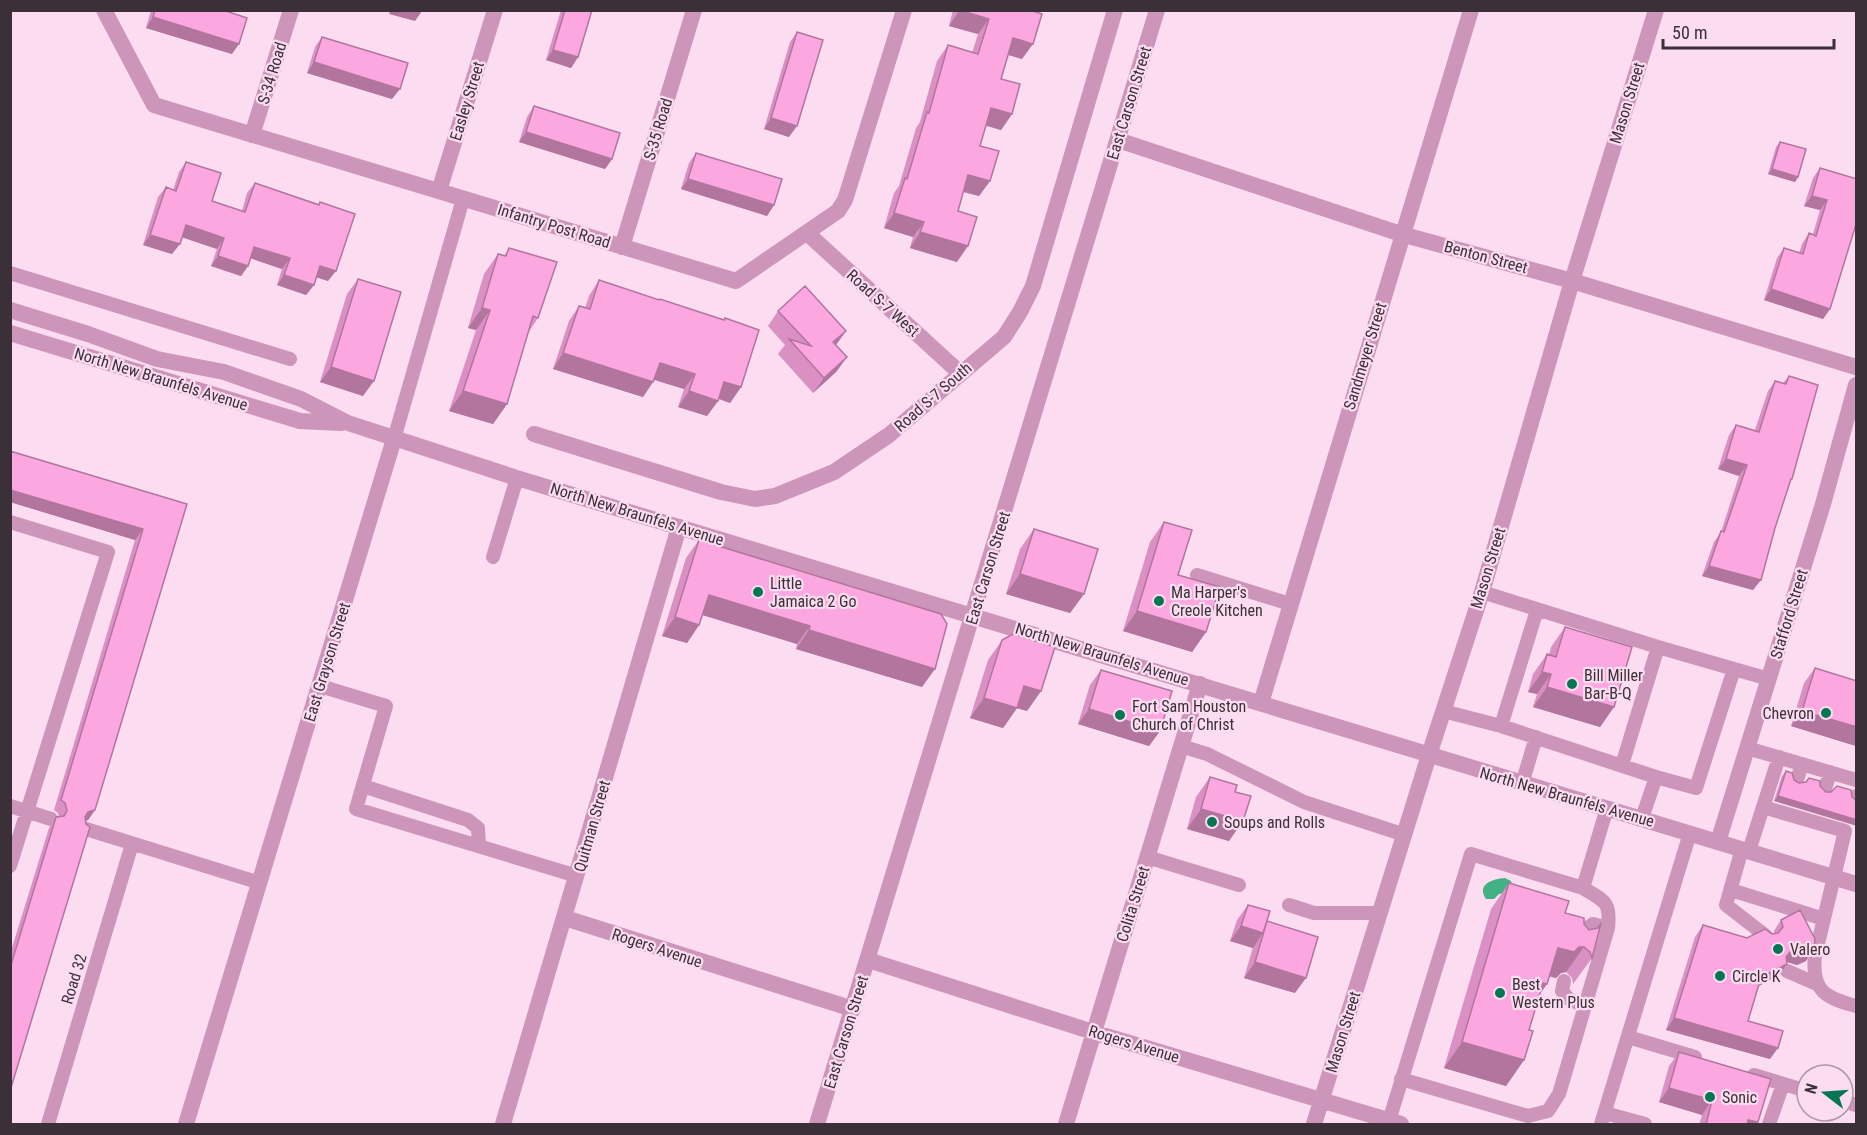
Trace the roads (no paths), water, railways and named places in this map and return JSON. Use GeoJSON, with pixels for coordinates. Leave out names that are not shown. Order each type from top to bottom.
{"type":"FeatureCollection","features":[{"type":"Feature","properties":{"kind":"street","name":"Infantry Post Road"},"geometry":{"type":"LineString","coordinates":[[104,10],[154,105],[736,281],[838,211],[845,200],[904,10]]}},
{"type":"Feature","properties":{"kind":"street","name":"S-34 Road"},"geometry":{"type":"LineString","coordinates":[[252,135],[291,10]]}},
{"type":"Feature","properties":{"kind":"street","name":"Easley Street"},"geometry":{"type":"LineString","coordinates":[[439,191],[495,10]]}},
{"type":"Feature","properties":{"kind":"street","name":"S-35 Road"},"geometry":{"type":"LineString","coordinates":[[622,247],[694,10]]}},
{"type":"Feature","properties":{"kind":"street","name":"Road S-7 South"},"geometry":{"type":"LineString","coordinates":[[534,434],[721,492],[755,499],[775,496],[834,472],[889,435],[1004,337],[1020,312],[1033,286],[1115,10]]}},
{"type":"Feature","properties":{"kind":"street","name":"East Carson Street"},"geometry":{"type":"LineString","coordinates":[[817,1125],[1158,10]]}},
{"type":"Feature","properties":{"kind":"street","name":"Sandmeyer Street"},"geometry":{"type":"LineString","coordinates":[[1261,703],[1470,10]]}},
{"type":"Feature","properties":{"kind":"street","name":"Mason Street"},"geometry":{"type":"LineString","coordinates":[[1314,1125],[1482,592],[1572,280],[1656,10]]}},
{"type":"Feature","properties":{"kind":"street","name":"Benton Street"},"geometry":{"type":"LineString","coordinates":[[1118,140],[1401,234],[1572,280],[1857,366]]}},
{"type":"Feature","properties":{"kind":"street","name":"Road S-7 West"},"geometry":{"type":"LineString","coordinates":[[807,233],[960,373]]}},
{"type":"Feature","properties":{"kind":"street","name":"North New Braunfels Avenue"},"geometry":{"type":"LineString","coordinates":[[10,310],[157,359],[224,372],[301,399],[348,423],[518,478],[1857,884]]}},
{"type":"Feature","properties":{"kind":"street","name":"North New Braunfels Avenue"},"geometry":{"type":"LineString","coordinates":[[16,334],[300,421],[348,423]]}},
{"type":"Feature","properties":{"kind":"street","name":"Stafford Street"},"geometry":{"type":"LineString","coordinates":[[1719,842],[1857,385]]}},
{"type":"Feature","properties":{"kind":"street","name":"East Grayson Street"},"geometry":{"type":"LineString","coordinates":[[186,1125],[394,439]]}},
{"type":"Feature","properties":{"kind":"street","name":"Quitman Street"},"geometry":{"type":"LineString","coordinates":[[503,1125],[679,527]]}},
{"type":"Feature","properties":{"kind":"street","name":"Colita Street"},"geometry":{"type":"LineString","coordinates":[[1066,1125],[1200,684]]}},
{"type":"Feature","properties":{"kind":"street","name":"Rogers Avenue"},"geometry":{"type":"LineString","coordinates":[[565,918],[853,1009]]}},
{"type":"Feature","properties":{"kind":"street","name":"Rogers Avenue"},"geometry":{"type":"LineString","coordinates":[[868,960],[1094,1032],[1395,1123]]}},
{"type":"Feature","properties":{"kind":"lane","name":"East Grayson Street"},"geometry":{"type":"LineString","coordinates":[[394,439],[463,199]]}},
{"type":"Feature","properties":{"kind":"lane"},"geometry":{"type":"LineString","coordinates":[[10,273],[290,359]]}},
{"type":"Feature","properties":{"kind":"lane"},"geometry":{"type":"LineString","coordinates":[[16,334],[27,315]]}},
{"type":"Feature","properties":{"kind":"lane"},"geometry":{"type":"LineString","coordinates":[[109,363],[116,344]]}},
{"type":"Feature","properties":{"kind":"lane"},"geometry":{"type":"LineString","coordinates":[[493,557],[518,478]]}},
{"type":"Feature","properties":{"kind":"lane"},"geometry":{"type":"LineString","coordinates":[[10,522],[108,552],[10,866]]}},
{"type":"Feature","properties":{"kind":"lane"},"geometry":{"type":"LineString","coordinates":[[1197,575],[1290,604]]}},
{"type":"Feature","properties":{"kind":"lane"},"geometry":{"type":"LineString","coordinates":[[1482,592],[1769,679]]}},
{"type":"Feature","properties":{"kind":"lane"},"geometry":{"type":"LineString","coordinates":[[1501,726],[1537,610]]}},
{"type":"Feature","properties":{"kind":"lane"},"geometry":{"type":"LineString","coordinates":[[1622,765],[1658,647]]}},
{"type":"Feature","properties":{"kind":"lane"},"geometry":{"type":"LineString","coordinates":[[1443,711],[1501,726],[1696,788],[1734,669]]}},
{"type":"Feature","properties":{"kind":"lane"},"geometry":{"type":"LineString","coordinates":[[320,686],[386,706],[356,809],[577,876]]}},
{"type":"Feature","properties":{"kind":"lane"},"geometry":{"type":"LineString","coordinates":[[1522,784],[1536,737]]}},
{"type":"Feature","properties":{"kind":"lane"},"geometry":{"type":"LineString","coordinates":[[1181,746],[1207,754],[1304,801],[1405,835]]}},
{"type":"Feature","properties":{"kind":"lane"},"geometry":{"type":"LineString","coordinates":[[1748,748],[1830,772],[1856,777]]}},
{"type":"Feature","properties":{"kind":"lane"},"geometry":{"type":"LineString","coordinates":[[1766,936],[1726,905],[1779,758]]}},
{"type":"Feature","properties":{"kind":"lane"},"geometry":{"type":"LineString","coordinates":[[1797,780],[1802,764]]}},
{"type":"Feature","properties":{"kind":"lane"},"geometry":{"type":"LineString","coordinates":[[1825,789],[1830,772]]}},
{"type":"Feature","properties":{"kind":"lane"},"geometry":{"type":"LineString","coordinates":[[1642,819],[1656,777]]}},
{"type":"Feature","properties":{"kind":"lane"},"geometry":{"type":"LineString","coordinates":[[363,786],[468,819],[478,828],[480,846]]}},
{"type":"Feature","properties":{"kind":"lane"},"geometry":{"type":"LineString","coordinates":[[10,806],[51,819]]}},
{"type":"Feature","properties":{"kind":"lane"},"geometry":{"type":"LineString","coordinates":[[1763,807],[1788,810],[1846,828],[1814,971],[1817,984]]}},
{"type":"Feature","properties":{"kind":"lane"},"geometry":{"type":"LineString","coordinates":[[1583,888],[1607,808]]}},
{"type":"Feature","properties":{"kind":"lane"},"geometry":{"type":"LineString","coordinates":[[86,829],[260,883]]}},
{"type":"Feature","properties":{"kind":"lane"},"geometry":{"type":"LineString","coordinates":[[1645,1125],[1603,1119],[1690,833]]}},
{"type":"Feature","properties":{"kind":"lane","name":"Road 32"},"geometry":{"type":"LineString","coordinates":[[48,1125],[132,844]]}},
{"type":"Feature","properties":{"kind":"lane"},"geometry":{"type":"LineString","coordinates":[[1395,1123],[1401,1079],[1471,854],[1583,888],[1603,900],[1610,911],[1608,928],[1559,1094],[1548,1111],[1528,1116],[1401,1079]]}},
{"type":"Feature","properties":{"kind":"lane"},"geometry":{"type":"LineString","coordinates":[[1147,857],[1239,885]]}},
{"type":"Feature","properties":{"kind":"lane"},"geometry":{"type":"LineString","coordinates":[[1731,890],[1824,919]]}},
{"type":"Feature","properties":{"kind":"lane"},"geometry":{"type":"LineString","coordinates":[[1289,905],[1314,914],[1379,914]]}},
{"type":"Feature","properties":{"kind":"lane"},"geometry":{"type":"LineString","coordinates":[[1574,947],[1578,934],[1593,924],[1608,928]]}},
{"type":"Feature","properties":{"kind":"lane"},"geometry":{"type":"LineString","coordinates":[[1787,971],[1817,984],[1828,996],[1857,1006]]}},
{"type":"Feature","properties":{"kind":"lane"},"geometry":{"type":"LineString","coordinates":[[1564,981],[1562,991],[1569,999],[1584,1006]]}},
{"type":"Feature","properties":{"kind":"lane"},"geometry":{"type":"LineString","coordinates":[[1628,1038],[1706,1060]]}},
{"type":"Feature","properties":{"kind":"lane"},"geometry":{"type":"LineString","coordinates":[[1739,1070],[1795,1087]]}},
{"type":"Feature","properties":{"kind":"lane"},"geometry":{"type":"LineString","coordinates":[[1769,1125],[1783,1083]]}},
{"type":"Feature","properties":{"kind":"place","name":"Little Jamaica 2 Go"},"geometry":{"type":"Point","coordinates":[758,592]}},
{"type":"Feature","properties":{"kind":"place","name":"Ma Harper's Creole Kitchen"},"geometry":{"type":"Point","coordinates":[1159,601]}},
{"type":"Feature","properties":{"kind":"place","name":"Bill Miller Bar-B-Q"},"geometry":{"type":"Point","coordinates":[1572,684]}},
{"type":"Feature","properties":{"kind":"place","name":"Chevron"},"geometry":{"type":"Point","coordinates":[1826,713]}},
{"type":"Feature","properties":{"kind":"place","name":"Fort Sam Houston Church of Christ"},"geometry":{"type":"Point","coordinates":[1120,715]}},
{"type":"Feature","properties":{"kind":"place","name":"Soups and Rolls"},"geometry":{"type":"Point","coordinates":[1212,822]}},
{"type":"Feature","properties":{"kind":"place","name":"Valero"},"geometry":{"type":"Point","coordinates":[1778,949]}},
{"type":"Feature","properties":{"kind":"place","name":"Circle K"},"geometry":{"type":"Point","coordinates":[1720,976]}},
{"type":"Feature","properties":{"kind":"place","name":"Best Western Plus"},"geometry":{"type":"Point","coordinates":[1500,993]}},
{"type":"Feature","properties":{"kind":"place","name":"Sonic"},"geometry":{"type":"Point","coordinates":[1710,1097]}}]}
